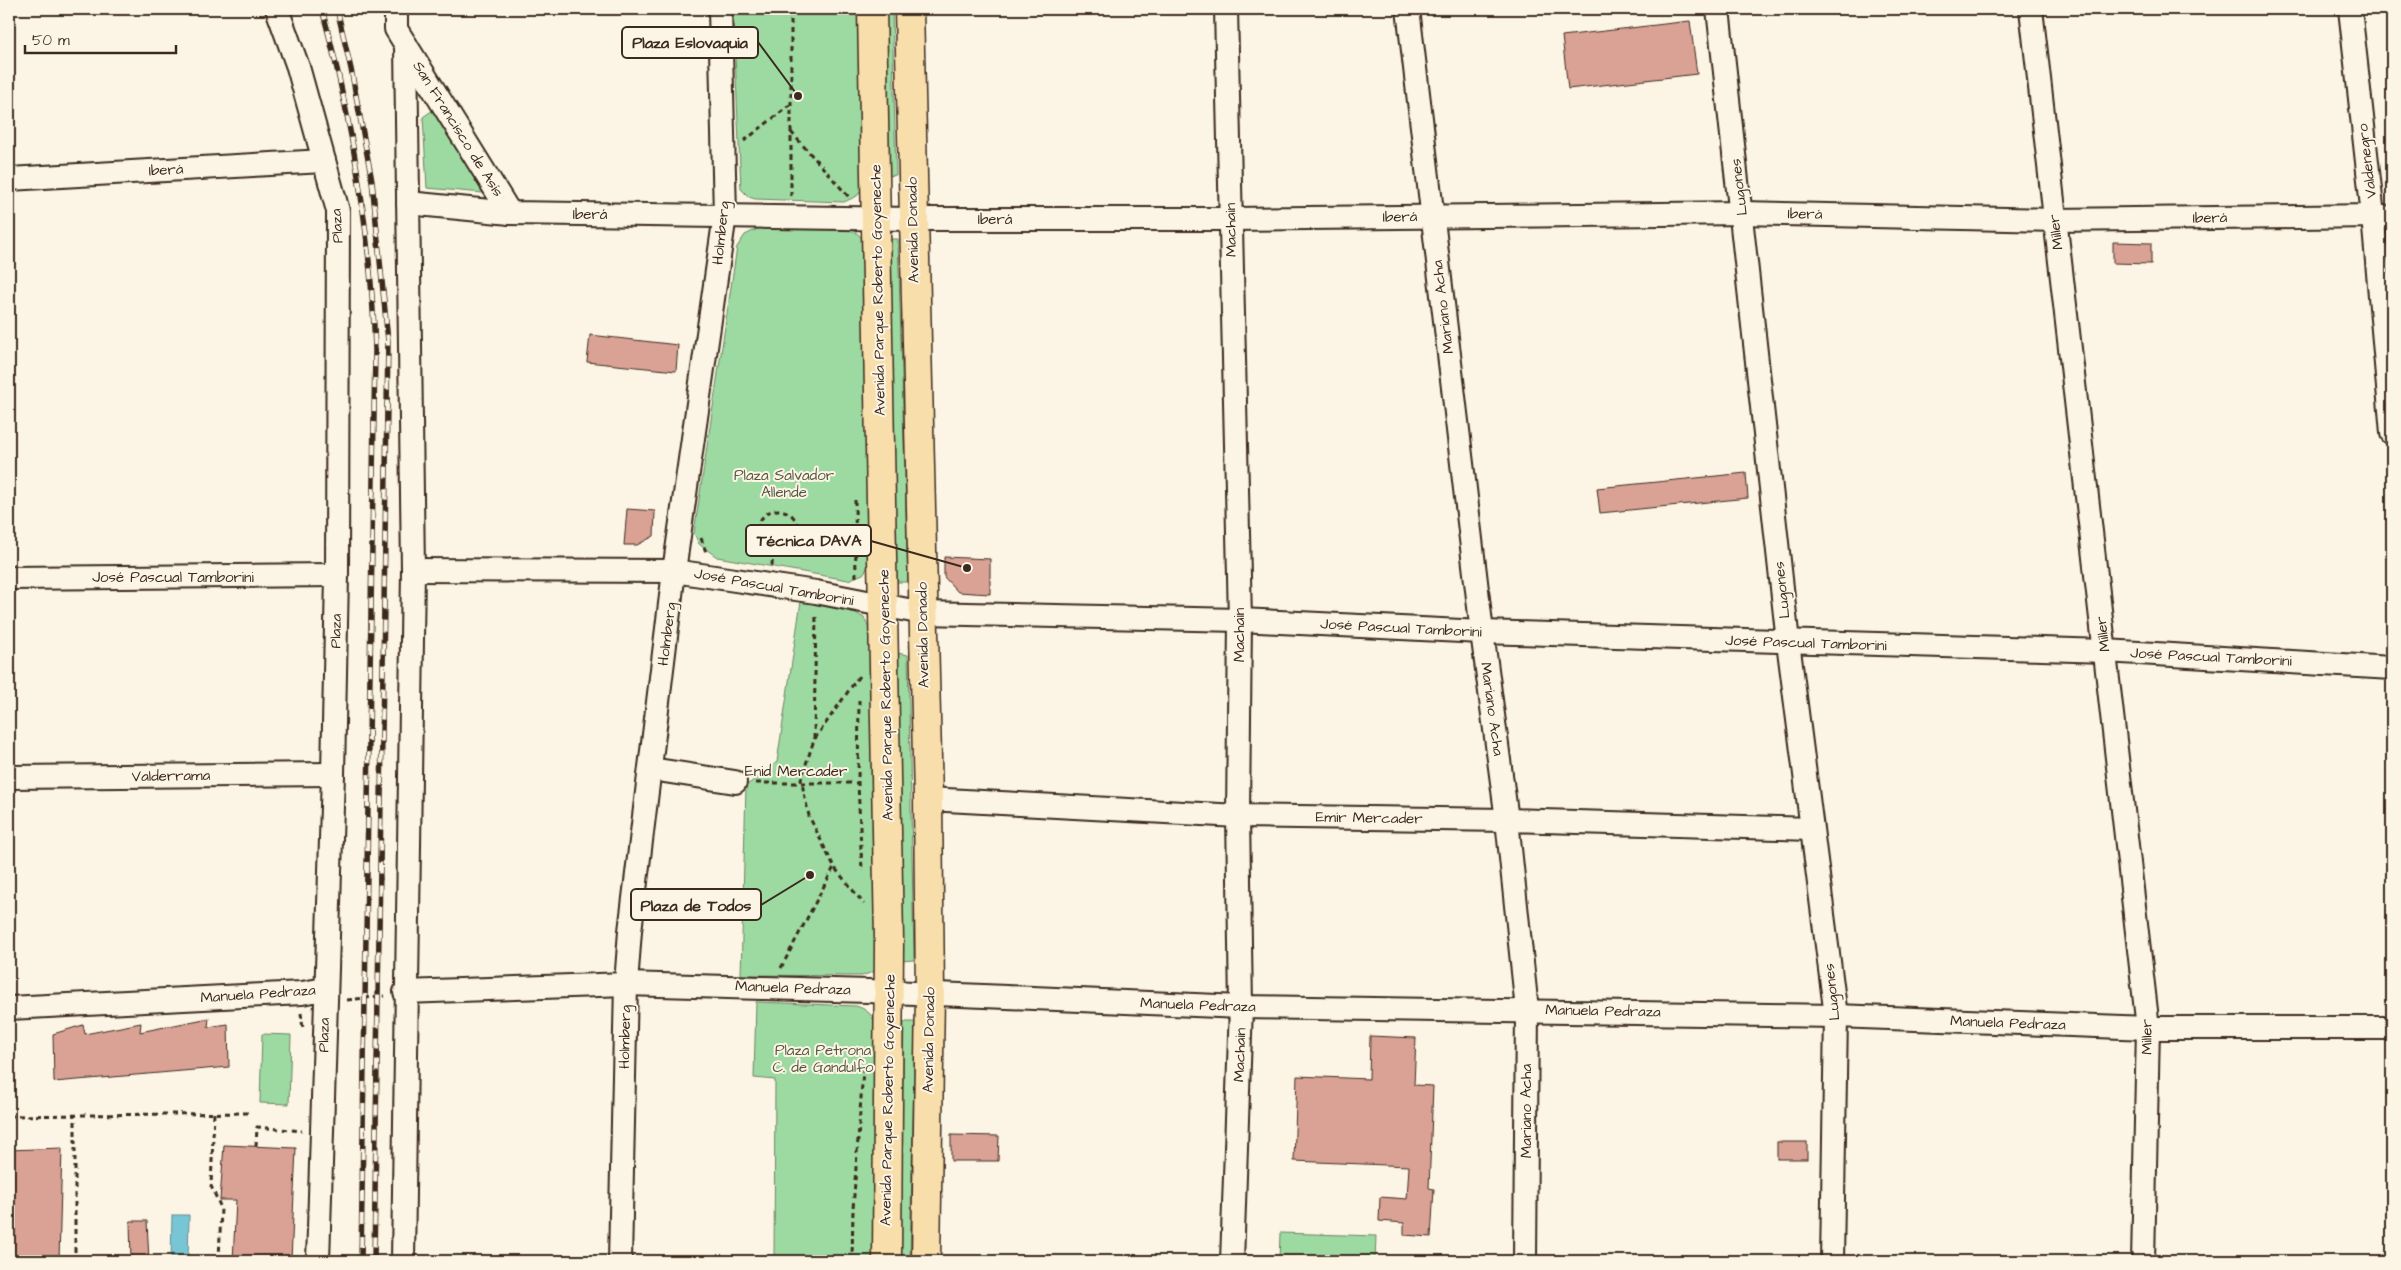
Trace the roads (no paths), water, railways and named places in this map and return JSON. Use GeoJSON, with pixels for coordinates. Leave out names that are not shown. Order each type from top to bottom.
{"type":"FeatureCollection","features":[{"type":"Feature","properties":{"kind":"main road","name":"Avenida Parque Roberto Goyeneche"},"geometry":{"type":"LineString","coordinates":[[872,9],[890,992],[887,1261]]}},
{"type":"Feature","properties":{"kind":"main road","name":"Avenida Donado"},"geometry":{"type":"LineString","coordinates":[[909,9],[912,219],[928,799],[930,994],[926,1261]]}},
{"type":"Feature","properties":{"kind":"street","name":"Plaza"},"geometry":{"type":"LineString","coordinates":[[277,9],[298,67],[338,211],[337,575],[333,774],[318,1261]]}},
{"type":"Feature","properties":{"kind":"street"},"geometry":{"type":"LineString","coordinates":[[396,9],[396,29],[406,45],[413,570],[405,992],[403,1261]]}},
{"type":"Feature","properties":{"kind":"street","name":"Holmberg"},"geometry":{"type":"LineString","coordinates":[[620,1261],[626,984],[674,570],[725,215],[720,9]]}},
{"type":"Feature","properties":{"kind":"street","name":"Machain"},"geometry":{"type":"LineString","coordinates":[[1226,9],[1240,620],[1238,816],[1241,1007],[1232,1261]]}},
{"type":"Feature","properties":{"kind":"street","name":"Mariano Acha"},"geometry":{"type":"LineString","coordinates":[[1408,9],[1482,632],[1507,820],[1527,1010],[1525,1261]]}},
{"type":"Feature","properties":{"kind":"street","name":"Lugones"},"geometry":{"type":"LineString","coordinates":[[1718,9],[1788,642],[1836,1016],[1832,1261]]}},
{"type":"Feature","properties":{"kind":"street","name":"Miller"},"geometry":{"type":"LineString","coordinates":[[2031,9],[2148,1028],[2143,1261]]}},
{"type":"Feature","properties":{"kind":"street","name":"Valdenegro"},"geometry":{"type":"LineString","coordinates":[[2350,9],[2383,217],[2392,433]]}},
{"type":"Feature","properties":{"kind":"street","name":"San Francisco de Asís"},"geometry":{"type":"LineString","coordinates":[[406,45],[510,213]]}},
{"type":"Feature","properties":{"kind":"street","name":"Iberá"},"geometry":{"type":"LineString","coordinates":[[9,179],[324,161]]}},
{"type":"Feature","properties":{"kind":"street","name":"Iberá"},"geometry":{"type":"LineString","coordinates":[[408,203],[510,213],[912,219],[1231,219],[1742,213],[2055,220],[2383,217]]}},
{"type":"Feature","properties":{"kind":"street","name":"José Pascual Tamborini"},"geometry":{"type":"LineString","coordinates":[[413,570],[674,570],[816,592],[884,607],[923,613],[1240,620],[1482,632],[2105,651],[2392,668]]}},
{"type":"Feature","properties":{"kind":"street","name":"José Pascual Tamborini"},"geometry":{"type":"LineString","coordinates":[[9,578],[337,575]]}},
{"type":"Feature","properties":{"kind":"street"},"geometry":{"type":"LineString","coordinates":[[651,769],[735,782]]}},
{"type":"Feature","properties":{"kind":"street","name":"Valderrama"},"geometry":{"type":"LineString","coordinates":[[9,777],[333,774]]}},
{"type":"Feature","properties":{"kind":"street","name":"Emir Mercader"},"geometry":{"type":"LineString","coordinates":[[928,799],[1238,816],[1507,820],[1811,828]]}},
{"type":"Feature","properties":{"kind":"street","name":"Manuela Pedraza"},"geometry":{"type":"LineString","coordinates":[[405,992],[626,984],[771,987],[1241,1007],[1836,1016],[2148,1028],[2392,1028]]}},
{"type":"Feature","properties":{"kind":"street","name":"Manuela Pedraza"},"geometry":{"type":"LineString","coordinates":[[9,1008],[302,993],[325,990]]}},
{"type":"Feature","properties":{"kind":"water"},"geometry":{"type":"Polygon","coordinates":[[[172,1215],[189,1215],[188,1261],[171,1261],[172,1215]]]}},
{"type":"Feature","properties":{"kind":"railway"},"geometry":{"type":"LineString","coordinates":[[322,9],[351,135],[358,178],[369,263],[375,350],[361,1261]]}},
{"type":"Feature","properties":{"kind":"railway"},"geometry":{"type":"LineString","coordinates":[[337,9],[351,69],[372,181],[388,341],[374,1261]]}},
{"type":"Feature","properties":{"kind":"place","name":"Plaza Eslovaquia"},"geometry":{"type":"Point","coordinates":[798,96]}},
{"type":"Feature","properties":{"kind":"place","name":"Técnica DAVA"},"geometry":{"type":"Point","coordinates":[967,568]}},
{"type":"Feature","properties":{"kind":"place","name":"Plaza de Todos"},"geometry":{"type":"Point","coordinates":[810,875]}},
{"type":"Feature","properties":{"kind":"park label","name":"Plaza Salvador Allende"},"geometry":{"type":"Point","coordinates":[784,484]}},
{"type":"Feature","properties":{"kind":"park label","name":"Plaza Petrona C. de Gandulfo"},"geometry":{"type":"Point","coordinates":[823,1058]}}]}
